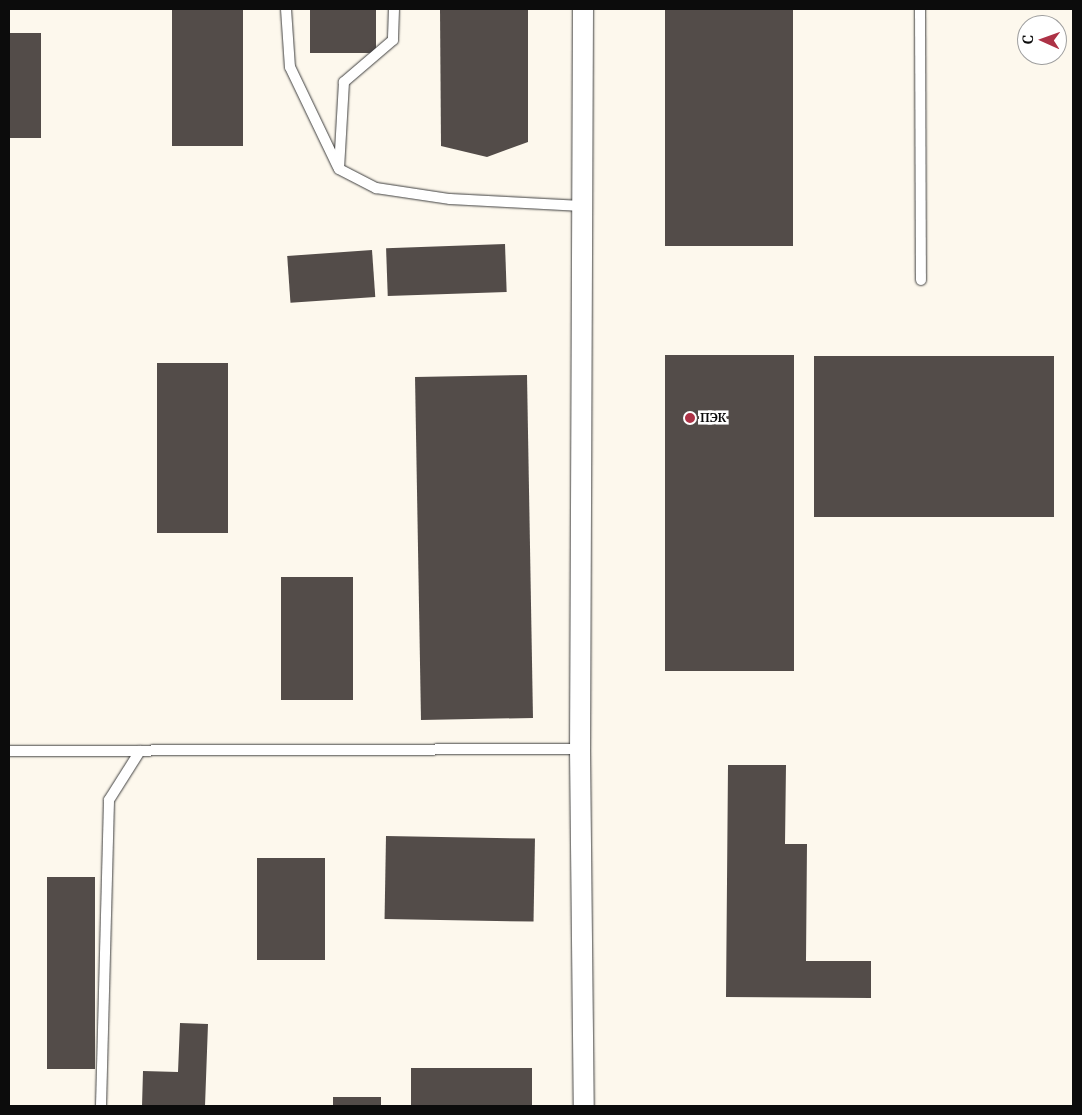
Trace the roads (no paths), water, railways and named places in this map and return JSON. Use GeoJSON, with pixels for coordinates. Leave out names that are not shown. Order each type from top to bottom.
{"type":"FeatureCollection","features":[{"type":"Feature","properties":{"kind":"street"},"geometry":{"type":"LineString","coordinates":[[583,9],[580,750],[584,1106]]}},
{"type":"Feature","properties":{"kind":"lane"},"geometry":{"type":"LineString","coordinates":[[286,9],[290,67],[339,169],[376,188],[450,199],[582,206]]}},
{"type":"Feature","properties":{"kind":"lane"},"geometry":{"type":"LineString","coordinates":[[339,169],[344,82],[393,40],[394,9]]}},
{"type":"Feature","properties":{"kind":"lane"},"geometry":{"type":"LineString","coordinates":[[920,9],[921,280]]}},
{"type":"Feature","properties":{"kind":"lane"},"geometry":{"type":"LineString","coordinates":[[9,751],[580,750]]}},
{"type":"Feature","properties":{"kind":"lane"},"geometry":{"type":"LineString","coordinates":[[101,1106],[108,800],[140,751]]}},
{"type":"Feature","properties":{"kind":"place","name":"ПЭК"},"geometry":{"type":"Point","coordinates":[690,418]}}]}
